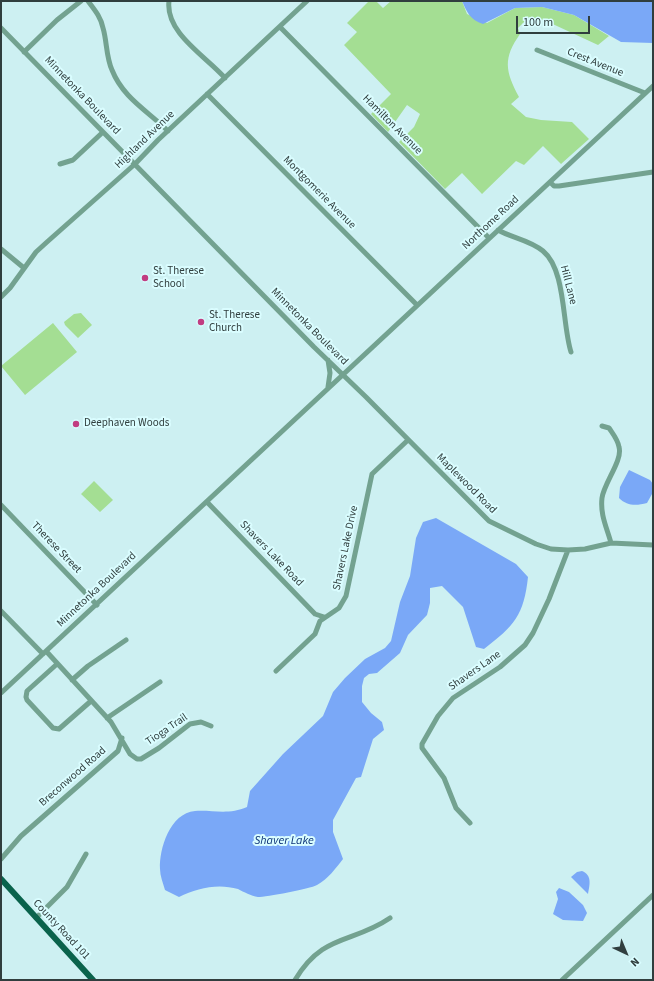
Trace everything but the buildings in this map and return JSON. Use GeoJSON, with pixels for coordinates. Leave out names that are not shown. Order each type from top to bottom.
{"type":"FeatureCollection","features":[{"type":"Feature","properties":{"kind":"main road","name":"County Road 101"},"geometry":{"type":"LineString","coordinates":[[1,879],[93,980]]}},
{"type":"Feature","properties":{"kind":"main road","name":"County Road 101"},"geometry":{"type":"LineString","coordinates":[[1,882],[14,894]]}},
{"type":"Feature","properties":{"kind":"street"},"geometry":{"type":"LineString","coordinates":[[24,52],[57,20],[81,1]]}},
{"type":"Feature","properties":{"kind":"street"},"geometry":{"type":"LineString","coordinates":[[88,1],[98,14],[103,26],[111,69],[118,84],[138,106],[155,118],[168,131]]}},
{"type":"Feature","properties":{"kind":"street"},"geometry":{"type":"LineString","coordinates":[[169,1],[168,14],[190,46],[225,78]]}},
{"type":"Feature","properties":{"kind":"street"},"geometry":{"type":"LineString","coordinates":[[297,1],[302,6]]}},
{"type":"Feature","properties":{"kind":"street","name":"Highland Avenue"},"geometry":{"type":"LineString","coordinates":[[1,297],[47,242],[135,164],[168,131],[307,1]]}},
{"type":"Feature","properties":{"kind":"street","name":"Hamilton Avenue"},"geometry":{"type":"LineString","coordinates":[[280,26],[489,238]]}},
{"type":"Feature","properties":{"kind":"street","name":"Minnetonka Boulevard"},"geometry":{"type":"LineString","coordinates":[[1,693],[343,375],[2,31]]}},
{"type":"Feature","properties":{"kind":"street","name":"Crest Avenue"},"geometry":{"type":"LineString","coordinates":[[537,50],[645,93]]}},
{"type":"Feature","properties":{"kind":"street","name":"Northome Road"},"geometry":{"type":"LineString","coordinates":[[343,375],[416,305],[653,86]]}},
{"type":"Feature","properties":{"kind":"street","name":"Montgomerie Avenue"},"geometry":{"type":"LineString","coordinates":[[208,94],[416,305]]}},
{"type":"Feature","properties":{"kind":"street"},"geometry":{"type":"LineString","coordinates":[[60,164],[73,160],[103,132]]}},
{"type":"Feature","properties":{"kind":"street"},"geometry":{"type":"LineString","coordinates":[[550,182],[554,186],[559,186],[653,172]]}},
{"type":"Feature","properties":{"kind":"street","name":"Hill Lane"},"geometry":{"type":"LineString","coordinates":[[498,230],[534,245],[554,264],[565,314],[566,335],[571,352]]}},
{"type":"Feature","properties":{"kind":"street"},"geometry":{"type":"LineString","coordinates":[[1,249],[24,268]]}},
{"type":"Feature","properties":{"kind":"street"},"geometry":{"type":"LineString","coordinates":[[328,360],[330,373],[328,388]]}},
{"type":"Feature","properties":{"kind":"street","name":"Maplewood Road"},"geometry":{"type":"LineString","coordinates":[[343,375],[489,521],[536,544],[551,549],[585,549],[611,543],[653,545]]}},
{"type":"Feature","properties":{"kind":"street"},"geometry":{"type":"LineString","coordinates":[[602,426],[609,428],[620,449],[619,457],[604,491],[602,500],[603,519],[611,543]]}},
{"type":"Feature","properties":{"kind":"street","name":"Shavers Lake Drive"},"geometry":{"type":"LineString","coordinates":[[276,671],[315,634],[324,617],[339,608],[344,600],[372,474],[408,440]]}},
{"type":"Feature","properties":{"kind":"street","name":"Shavers Lake Road"},"geometry":{"type":"LineString","coordinates":[[207,502],[315,614],[324,617]]}},
{"type":"Feature","properties":{"kind":"street","name":"Therese Street"},"geometry":{"type":"LineString","coordinates":[[1,505],[97,605]]}},
{"type":"Feature","properties":{"kind":"street","name":"Shavers Lane"},"geometry":{"type":"LineString","coordinates":[[470,823],[456,808],[444,778],[425,754],[422,744],[438,716],[453,698],[500,667],[525,645],[533,633],[546,606],[568,550]]}},
{"type":"Feature","properties":{"kind":"street"},"geometry":{"type":"LineString","coordinates":[[1,611],[57,664],[107,718],[122,737],[130,754]]}},
{"type":"Feature","properties":{"kind":"street"},"geometry":{"type":"LineString","coordinates":[[72,680],[88,666],[126,640]]}},
{"type":"Feature","properties":{"kind":"street"},"geometry":{"type":"LineString","coordinates":[[57,664],[27,691],[27,700],[53,728],[59,729],[91,701]]}},
{"type":"Feature","properties":{"kind":"street"},"geometry":{"type":"LineString","coordinates":[[107,718],[160,682]]}},
{"type":"Feature","properties":{"kind":"street","name":"Tioga Trail"},"geometry":{"type":"LineString","coordinates":[[130,754],[137,759],[141,759],[159,748],[185,727],[195,722],[206,723],[211,726]]}},
{"type":"Feature","properties":{"kind":"street","name":"Breconwood Road"},"geometry":{"type":"LineString","coordinates":[[1,859],[21,836],[118,750],[122,737]]}},
{"type":"Feature","properties":{"kind":"street"},"geometry":{"type":"LineString","coordinates":[[118,750],[130,754]]}},
{"type":"Feature","properties":{"kind":"street"},"geometry":{"type":"LineString","coordinates":[[36,918],[67,887],[86,854]]}},
{"type":"Feature","properties":{"kind":"street"},"geometry":{"type":"LineString","coordinates":[[562,980],[653,895]]}},
{"type":"Feature","properties":{"kind":"street"},"geometry":{"type":"LineString","coordinates":[[295,980],[306,964],[325,947],[336,941],[378,926],[390,918]]}},
{"type":"Feature","properties":{"kind":"green space"},"geometry":{"type":"Polygon","coordinates":[[[369,1],[376,1],[383,8],[391,1],[462,1],[467,14],[487,23],[515,8],[542,7],[574,15],[609,36],[598,45],[544,20],[529,17],[518,28],[520,34],[511,50],[509,58],[508,65],[511,80],[519,97],[511,104],[526,117],[541,120],[572,122],[589,139],[561,164],[543,146],[524,165],[516,161],[482,194],[462,173],[445,189],[399,142],[414,127],[420,114],[407,105],[388,132],[371,114],[391,94],[344,45],[357,32],[347,23],[369,1]]]}},
{"type":"Feature","properties":{"kind":"green space"},"geometry":{"type":"Polygon","coordinates":[[[81,313],[92,325],[78,338],[65,325],[64,322],[74,314],[81,313]]]}},
{"type":"Feature","properties":{"kind":"green space"},"geometry":{"type":"Polygon","coordinates":[[[53,323],[77,352],[25,395],[1,366],[53,323]]]}},
{"type":"Feature","properties":{"kind":"green space"},"geometry":{"type":"Polygon","coordinates":[[[94,481],[113,500],[100,512],[81,494],[94,481]]]}},
{"type":"Feature","properties":{"kind":"water"},"geometry":{"type":"Polygon","coordinates":[[[462,1],[653,1],[653,43],[621,42],[574,15],[542,7],[515,8],[483,24],[472,18],[467,12],[462,1]]]}},
{"type":"Feature","properties":{"kind":"water"},"geometry":{"type":"Polygon","coordinates":[[[629,470],[650,480],[653,484],[652,494],[647,503],[632,505],[625,503],[619,498],[620,487],[629,470]]]}},
{"type":"Feature","properties":{"kind":"water","name":"Shaver Lake"},"geometry":{"type":"Polygon","coordinates":[[[436,518],[516,564],[528,577],[524,601],[516,619],[503,633],[484,649],[476,647],[463,607],[442,586],[430,588],[430,603],[427,615],[408,635],[400,653],[377,673],[369,674],[364,678],[362,686],[362,702],[371,713],[382,722],[384,730],[373,739],[361,777],[356,778],[333,820],[333,832],[343,859],[335,870],[321,883],[306,889],[258,897],[238,889],[223,886],[200,889],[179,897],[165,890],[160,872],[160,861],[164,842],[173,825],[179,818],[186,813],[195,811],[228,812],[247,807],[250,791],[283,754],[323,716],[333,692],[345,678],[365,659],[385,648],[391,641],[400,602],[410,576],[416,538],[423,522],[436,518]]]}},
{"type":"Feature","properties":{"kind":"water"},"geometry":{"type":"Polygon","coordinates":[[[582,871],[589,877],[590,883],[588,894],[571,877],[577,872],[582,871]]]}},
{"type":"Feature","properties":{"kind":"water"},"geometry":{"type":"Polygon","coordinates":[[[559,888],[569,892],[583,905],[587,913],[583,921],[563,920],[553,914],[558,899],[556,892],[559,888]]]}},
{"type":"Feature","properties":{"kind":"place","name":"St. Therese School"},"geometry":{"type":"Point","coordinates":[145,278]}},
{"type":"Feature","properties":{"kind":"place","name":"St. Therese Church"},"geometry":{"type":"Point","coordinates":[201,322]}},
{"type":"Feature","properties":{"kind":"place","name":"Deephaven Woods"},"geometry":{"type":"Point","coordinates":[76,424]}}]}
